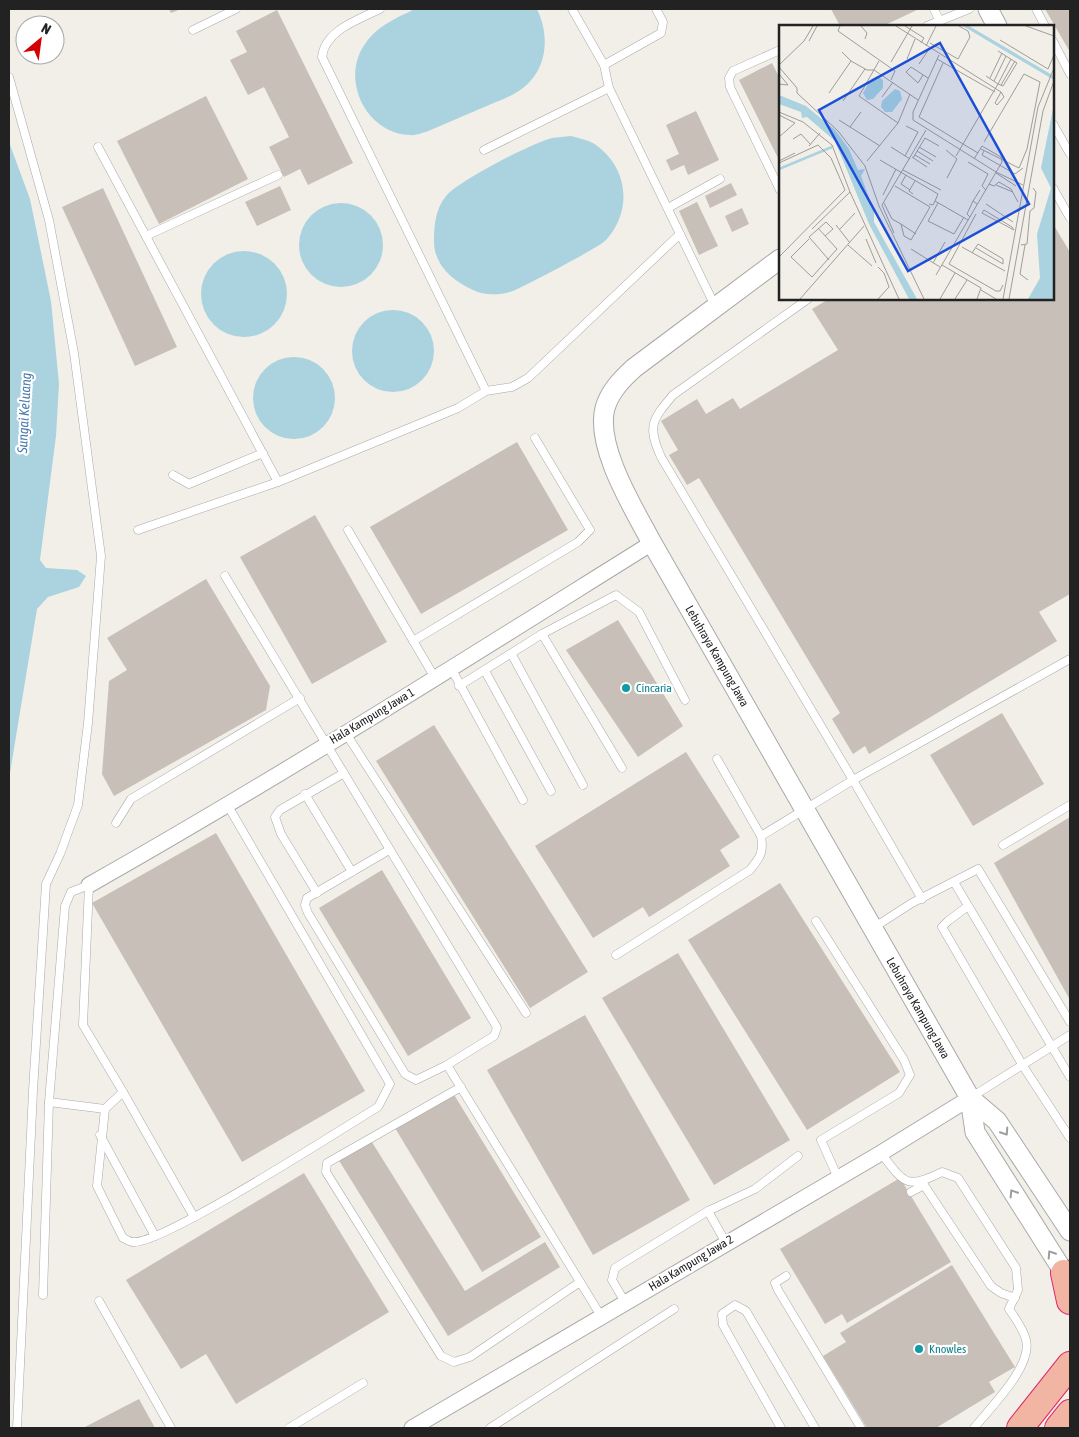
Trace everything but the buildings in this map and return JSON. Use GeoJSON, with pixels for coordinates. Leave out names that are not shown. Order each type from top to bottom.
{"type":"FeatureCollection","features":[{"type":"Feature","properties":{"kind":"highway"},"geometry":{"type":"LineString","coordinates":[[1067,1278],[1070,1301]]}},
{"type":"Feature","properties":{"kind":"highway"},"geometry":{"type":"LineString","coordinates":[[1033,1428],[1068,1373],[1070,1346]]}},
{"type":"Feature","properties":{"kind":"highway"},"geometry":{"type":"LineString","coordinates":[[1020,1428],[1068,1373]]}},
{"type":"Feature","properties":{"kind":"highway"},"geometry":{"type":"LineString","coordinates":[[1058,1428],[1070,1414]]}},
{"type":"Feature","properties":{"kind":"street"},"geometry":{"type":"LineString","coordinates":[[988,9],[996,25]]}},
{"type":"Feature","properties":{"kind":"street","name":"Lebuhraya Kampung Jawa"},"geometry":{"type":"LineString","coordinates":[[779,260],[634,368],[620,382],[605,409],[604,429],[614,472],[652,543],[970,1098],[998,1121],[1070,1231]]}},
{"type":"Feature","properties":{"kind":"street","name":"Hala Kampung Jawa 1"},"geometry":{"type":"LineString","coordinates":[[89,886],[228,806],[652,543]]}},
{"type":"Feature","properties":{"kind":"street","name":"Lebuhraya Kampung Jawa"},"geometry":{"type":"LineString","coordinates":[[970,1098],[975,1132],[1067,1278]]}},
{"type":"Feature","properties":{"kind":"street","name":"Hala Kampung Jawa 2"},"geometry":{"type":"LineString","coordinates":[[412,1428],[882,1153],[970,1098]]}},
{"type":"Feature","properties":{"kind":"lane"},"geometry":{"type":"LineString","coordinates":[[193,30],[236,9]]}},
{"type":"Feature","properties":{"kind":"lane"},"geometry":{"type":"LineString","coordinates":[[380,9],[343,28],[329,39],[323,48],[322,57],[486,391]]}},
{"type":"Feature","properties":{"kind":"lane"},"geometry":{"type":"LineString","coordinates":[[572,9],[604,64],[609,88],[716,307]]}},
{"type":"Feature","properties":{"kind":"lane"},"geometry":{"type":"LineString","coordinates":[[604,64],[661,33],[663,22],[656,9]]}},
{"type":"Feature","properties":{"kind":"lane"},"geometry":{"type":"LineString","coordinates":[[934,9],[939,20]]}},
{"type":"Feature","properties":{"kind":"lane"},"geometry":{"type":"LineString","coordinates":[[929,25],[969,9]]}},
{"type":"Feature","properties":{"kind":"lane"},"geometry":{"type":"LineString","coordinates":[[1036,9],[1044,25]]}},
{"type":"Feature","properties":{"kind":"lane"},"geometry":{"type":"LineString","coordinates":[[1054,43],[1070,74]]}},
{"type":"Feature","properties":{"kind":"lane"},"geometry":{"type":"LineString","coordinates":[[779,50],[733,72],[729,78],[730,87],[779,188]]}},
{"type":"Feature","properties":{"kind":"lane"},"geometry":{"type":"LineString","coordinates":[[9,77],[51,229],[74,353],[101,556],[88,723],[78,805],[60,854],[46,884],[34,1074],[17,1428]]}},
{"type":"Feature","properties":{"kind":"lane"},"geometry":{"type":"LineString","coordinates":[[484,150],[609,88]]}},
{"type":"Feature","properties":{"kind":"lane"},"geometry":{"type":"LineString","coordinates":[[1054,126],[1070,154]]}},
{"type":"Feature","properties":{"kind":"lane"},"geometry":{"type":"LineString","coordinates":[[98,147],[278,482]]}},
{"type":"Feature","properties":{"kind":"lane"},"geometry":{"type":"LineString","coordinates":[[146,236],[278,175]]}},
{"type":"Feature","properties":{"kind":"lane"},"geometry":{"type":"LineString","coordinates":[[668,208],[720,179]]}},
{"type":"Feature","properties":{"kind":"lane"},"geometry":{"type":"LineString","coordinates":[[1054,190],[1070,218]]}},
{"type":"Feature","properties":{"kind":"lane"},"geometry":{"type":"LineString","coordinates":[[138,530],[278,482],[458,408],[486,391],[512,387],[528,378],[680,234]]}},
{"type":"Feature","properties":{"kind":"lane"},"geometry":{"type":"LineString","coordinates":[[807,300],[673,395],[657,414],[651,429],[661,457],[922,899]]}},
{"type":"Feature","properties":{"kind":"lane"},"geometry":{"type":"LineString","coordinates":[[413,641],[578,542],[590,530],[535,438]]}},
{"type":"Feature","properties":{"kind":"lane"},"geometry":{"type":"LineString","coordinates":[[173,475],[189,484],[263,453]]}},
{"type":"Feature","properties":{"kind":"lane"},"geometry":{"type":"LineString","coordinates":[[348,530],[435,678]]}},
{"type":"Feature","properties":{"kind":"lane"},"geometry":{"type":"LineString","coordinates":[[225,576],[497,1028],[494,1036],[447,1065],[416,1080],[405,1074],[305,905],[307,898],[389,850]]}},
{"type":"Feature","properties":{"kind":"lane"},"geometry":{"type":"LineString","coordinates":[[459,686],[512,655],[542,634],[616,596],[639,612],[685,700]]}},
{"type":"Feature","properties":{"kind":"lane"},"geometry":{"type":"LineString","coordinates":[[542,634],[622,768]]}},
{"type":"Feature","properties":{"kind":"lane"},"geometry":{"type":"LineString","coordinates":[[512,655],[583,785]]}},
{"type":"Feature","properties":{"kind":"lane"},"geometry":{"type":"LineString","coordinates":[[761,836],[804,808],[1070,659]]}},
{"type":"Feature","properties":{"kind":"lane"},"geometry":{"type":"LineString","coordinates":[[451,668],[459,686],[523,800]]}},
{"type":"Feature","properties":{"kind":"lane"},"geometry":{"type":"LineString","coordinates":[[484,671],[550,791]]}},
{"type":"Feature","properties":{"kind":"lane"},"geometry":{"type":"LineString","coordinates":[[116,823],[131,799],[300,698]]}},
{"type":"Feature","properties":{"kind":"lane"},"geometry":{"type":"LineString","coordinates":[[345,732],[526,1013]]}},
{"type":"Feature","properties":{"kind":"lane"},"geometry":{"type":"LineString","coordinates":[[616,955],[750,870],[764,848],[761,836],[717,758]]}},
{"type":"Feature","properties":{"kind":"lane"},"geometry":{"type":"LineString","coordinates":[[317,893],[281,834],[275,817],[280,810],[305,794],[344,773]]}},
{"type":"Feature","properties":{"kind":"lane"},"geometry":{"type":"LineString","coordinates":[[305,794],[352,872]]}},
{"type":"Feature","properties":{"kind":"lane"},"geometry":{"type":"LineString","coordinates":[[1003,845],[1070,805]]}},
{"type":"Feature","properties":{"kind":"lane"},"geometry":{"type":"LineString","coordinates":[[122,1092],[105,1109],[100,1135],[97,1186],[123,1238],[134,1242],[155,1236],[194,1217],[378,1107],[390,1084],[228,806]]}},
{"type":"Feature","properties":{"kind":"lane"},"geometry":{"type":"LineString","coordinates":[[873,928],[976,869],[981,872],[1070,1022]]}},
{"type":"Feature","properties":{"kind":"lane"},"geometry":{"type":"LineString","coordinates":[[954,882],[1070,1077]]}},
{"type":"Feature","properties":{"kind":"lane"},"geometry":{"type":"LineString","coordinates":[[43,1295],[49,1102],[65,906],[71,892],[89,886],[83,1025],[194,1217]]}},
{"type":"Feature","properties":{"kind":"lane"},"geometry":{"type":"LineString","coordinates":[[968,906],[942,927],[1023,1066],[1070,1138]]}},
{"type":"Feature","properties":{"kind":"lane"},"geometry":{"type":"LineString","coordinates":[[816,921],[904,1060],[910,1075],[899,1092],[821,1140],[838,1178]]}},
{"type":"Feature","properties":{"kind":"lane"},"geometry":{"type":"LineString","coordinates":[[970,1098],[1070,1035]]}},
{"type":"Feature","properties":{"kind":"lane"},"geometry":{"type":"LineString","coordinates":[[447,1065],[601,1316]]}},
{"type":"Feature","properties":{"kind":"lane"},"geometry":{"type":"LineString","coordinates":[[461,1087],[327,1163],[326,1172],[441,1356],[454,1362],[470,1357],[580,1282]]}},
{"type":"Feature","properties":{"kind":"lane"},"geometry":{"type":"LineString","coordinates":[[49,1102],[105,1109]]}},
{"type":"Feature","properties":{"kind":"lane"},"geometry":{"type":"LineString","coordinates":[[100,1135],[155,1236]]}},
{"type":"Feature","properties":{"kind":"lane"},"geometry":{"type":"LineString","coordinates":[[882,1153],[898,1174],[907,1182],[923,1184],[991,1286],[1001,1293],[1015,1298]]}},
{"type":"Feature","properties":{"kind":"lane"},"geometry":{"type":"LineString","coordinates":[[625,1302],[612,1280],[615,1268],[708,1211],[755,1189],[798,1156]]}},
{"type":"Feature","properties":{"kind":"lane"},"geometry":{"type":"LineString","coordinates":[[911,1192],[942,1172],[958,1178],[1016,1268],[1018,1280],[1015,1298],[1009,1309],[1026,1338],[1028,1352],[1022,1367],[974,1428]]}},
{"type":"Feature","properties":{"kind":"lane"},"geometry":{"type":"LineString","coordinates":[[708,1211],[726,1243]]}},
{"type":"Feature","properties":{"kind":"lane"},"geometry":{"type":"LineString","coordinates":[[786,1276],[775,1283],[778,1290],[861,1428]]}},
{"type":"Feature","properties":{"kind":"lane"},"geometry":{"type":"LineString","coordinates":[[99,1301],[171,1428]]}},
{"type":"Feature","properties":{"kind":"lane"},"geometry":{"type":"LineString","coordinates":[[781,1428],[723,1325],[722,1314],[735,1305],[746,1311],[815,1428]]}},
{"type":"Feature","properties":{"kind":"lane"},"geometry":{"type":"LineString","coordinates":[[490,1428],[674,1310]]}},
{"type":"Feature","properties":{"kind":"lane"},"geometry":{"type":"LineString","coordinates":[[289,1428],[363,1383]]}},
{"type":"Feature","properties":{"kind":"water"},"geometry":{"type":"Polygon","coordinates":[[[415,9],[537,9],[544,32],[545,43],[544,55],[535,76],[507,98],[426,132],[412,135],[395,132],[382,126],[362,104],[355,76],[357,61],[363,47],[373,34],[386,24],[415,9]]]}},
{"type":"Feature","properties":{"kind":"water"},"geometry":{"type":"Polygon","coordinates":[[[571,136],[587,140],[607,154],[615,165],[620,177],[623,203],[615,228],[606,240],[520,288],[498,294],[478,292],[459,282],[446,272],[435,251],[434,230],[439,207],[446,196],[453,189],[480,172],[542,141],[571,136]]]}},
{"type":"Feature","properties":{"kind":"water","name":"Sungai Keluang"},"geometry":{"type":"Polygon","coordinates":[[[9,142],[30,199],[51,301],[59,384],[56,436],[40,560],[46,568],[77,570],[86,576],[79,587],[48,597],[37,609],[9,779],[9,142]]]}},
{"type":"Feature","properties":{"kind":"water"},"geometry":{"type":"Polygon","coordinates":[[[333,203],[349,203],[365,210],[376,221],[383,237],[380,261],[371,275],[365,280],[349,287],[333,287],[317,280],[306,269],[299,253],[299,237],[306,221],[317,210],[333,203]]]}},
{"type":"Feature","properties":{"kind":"water"},"geometry":{"type":"Polygon","coordinates":[[[244,251],[261,254],[275,263],[284,277],[287,294],[284,311],[275,325],[261,334],[244,337],[227,334],[213,325],[204,311],[201,294],[204,277],[213,263],[227,254],[244,251]]]}},
{"type":"Feature","properties":{"kind":"water"},"geometry":{"type":"Polygon","coordinates":[[[385,310],[401,310],[416,317],[427,328],[434,343],[431,367],[422,380],[401,392],[385,392],[370,385],[359,374],[352,359],[352,343],[359,328],[370,317],[385,310]]]}},
{"type":"Feature","properties":{"kind":"water"},"geometry":{"type":"Polygon","coordinates":[[[294,357],[310,360],[323,369],[332,382],[335,398],[332,414],[323,427],[310,436],[294,439],[278,436],[265,427],[256,414],[253,398],[256,382],[265,369],[278,360],[294,357]]]}},
{"type":"Feature","properties":{"kind":"place","name":"Cincaria"},"geometry":{"type":"Point","coordinates":[626,688]}},
{"type":"Feature","properties":{"kind":"place","name":"Knowles"},"geometry":{"type":"Point","coordinates":[919,1349]}}]}
